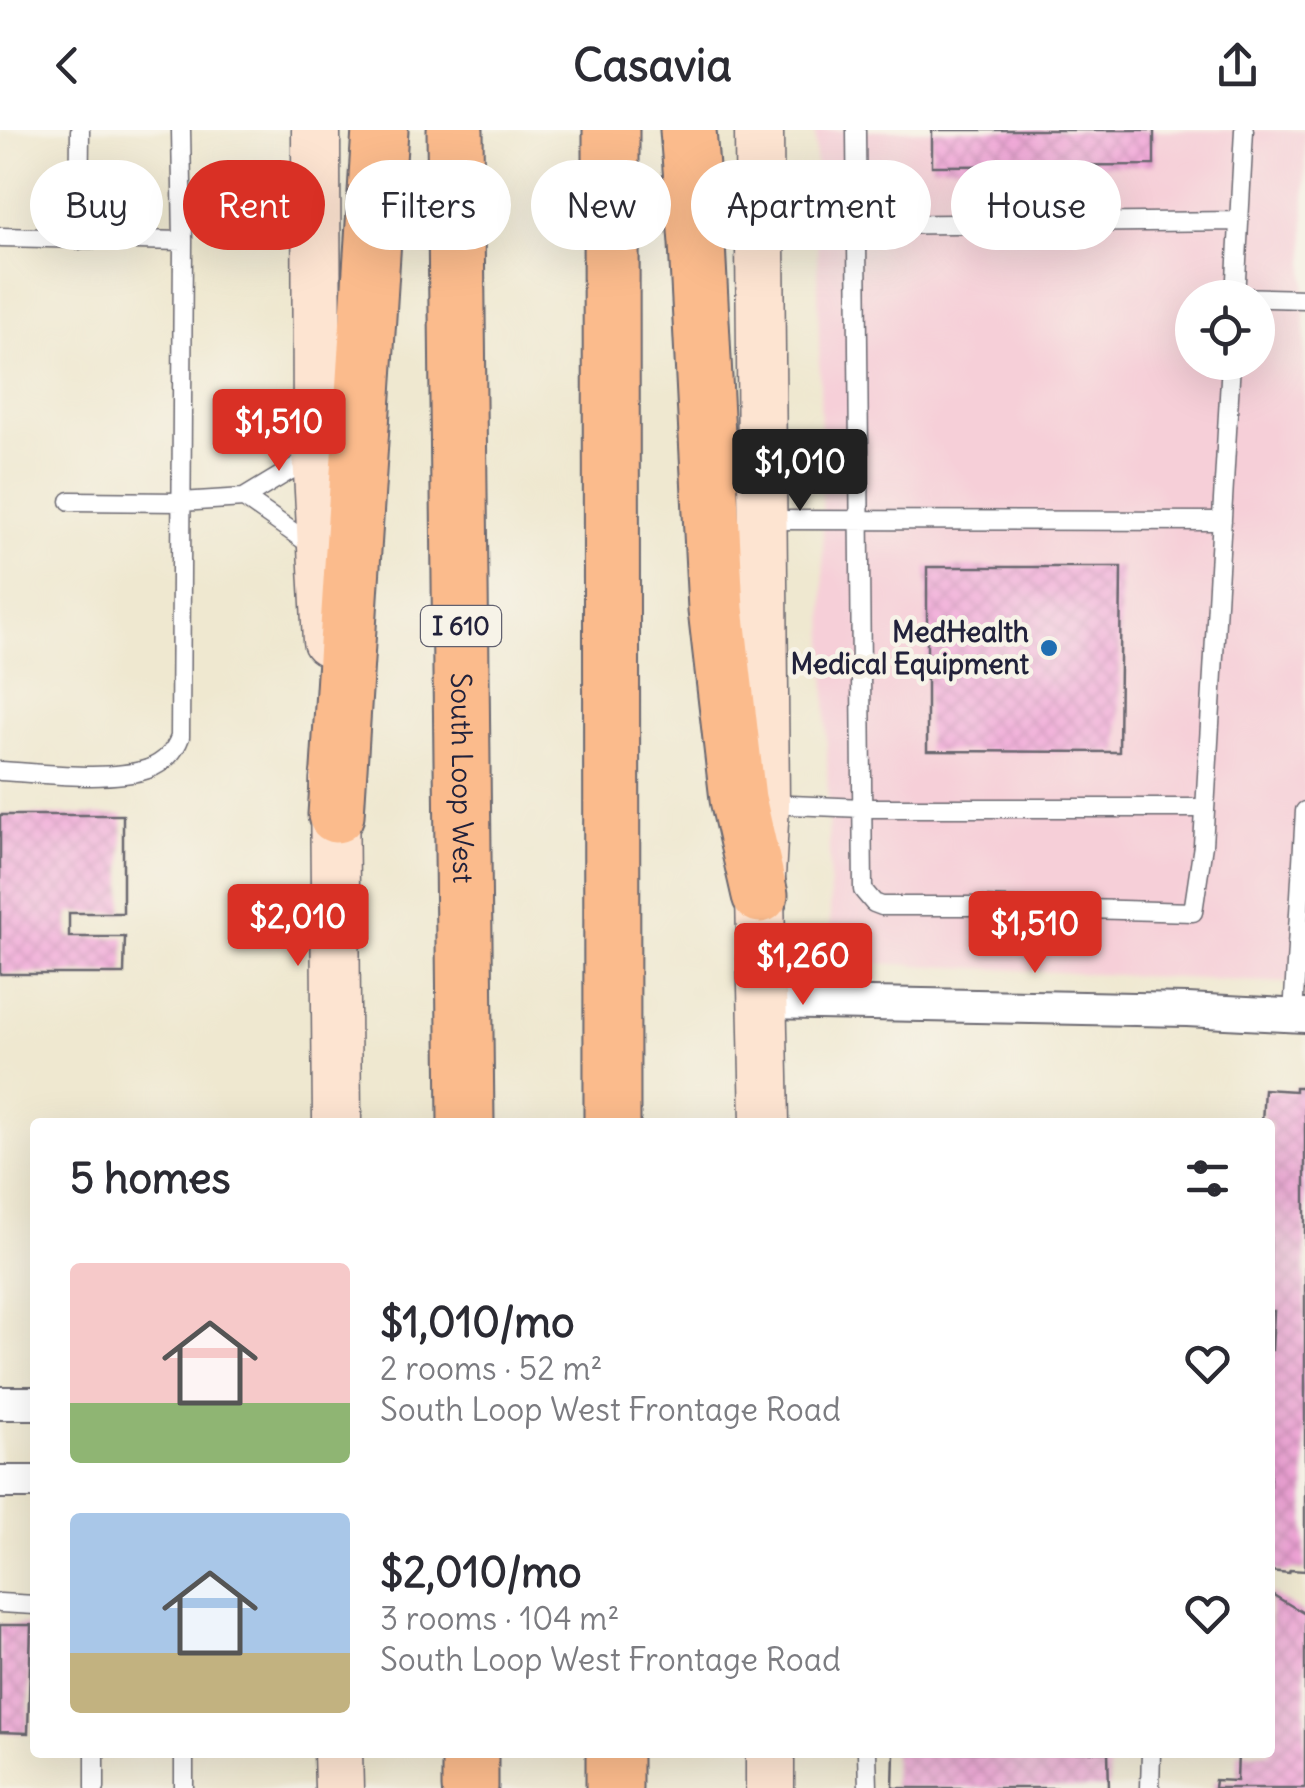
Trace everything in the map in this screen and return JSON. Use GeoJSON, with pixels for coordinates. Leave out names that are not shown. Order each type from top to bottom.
{"type":"FeatureCollection","features":[{"type":"Feature","properties":{"kind":"highway"},"geometry":{"type":"LineString","coordinates":[[336,815],[380,130]]}},
{"type":"Feature","properties":{"kind":"highway","name":"South Loop West"},"geometry":{"type":"LineString","coordinates":[[456,130],[466,1118]]}},
{"type":"Feature","properties":{"kind":"highway"},"geometry":{"type":"LineString","coordinates":[[611,130],[612,1118]]}},
{"type":"Feature","properties":{"kind":"highway"},"geometry":{"type":"LineString","coordinates":[[688,130],[716,609],[738,799],[760,895]]}},
{"type":"Feature","properties":{"kind":"highway"},"geometry":{"type":"LineString","coordinates":[[470,1758],[470,1788]]}},
{"type":"Feature","properties":{"kind":"highway"},"geometry":{"type":"LineString","coordinates":[[614,1758],[614,1788]]}},
{"type":"Feature","properties":{"kind":"main road"},"geometry":{"type":"LineString","coordinates":[[316,130],[317,454],[336,815],[336,1118]]}},
{"type":"Feature","properties":{"kind":"main road"},"geometry":{"type":"LineString","coordinates":[[759,130],[759,160]]}},
{"type":"Feature","properties":{"kind":"main road"},"geometry":{"type":"LineString","coordinates":[[760,250],[765,804],[760,895],[765,1118]]}},
{"type":"Feature","properties":{"kind":"main road"},"geometry":{"type":"LineString","coordinates":[[338,1758],[339,1788]]}},
{"type":"Feature","properties":{"kind":"main road"},"geometry":{"type":"LineString","coordinates":[[770,1758],[770,1788]]}},
{"type":"Feature","properties":{"kind":"street"},"geometry":{"type":"LineString","coordinates":[[764,1002],[1299,1015]]}},
{"type":"Feature","properties":{"kind":"street"},"geometry":{"type":"LineString","coordinates":[[0,1482],[30,1482]]}},
{"type":"Feature","properties":{"kind":"lane"},"geometry":{"type":"LineString","coordinates":[[80,130],[80,160]]}},
{"type":"Feature","properties":{"kind":"lane"},"geometry":{"type":"LineString","coordinates":[[0,771],[122,773],[149,768],[177,747],[182,728],[182,130]]}},
{"type":"Feature","properties":{"kind":"lane"},"geometry":{"type":"LineString","coordinates":[[856,130],[856,160]]}},
{"type":"Feature","properties":{"kind":"lane"},"geometry":{"type":"LineString","coordinates":[[1235,280],[1244,130]]}},
{"type":"Feature","properties":{"kind":"lane"},"geometry":{"type":"LineString","coordinates":[[931,225],[1239,221]]}},
{"type":"Feature","properties":{"kind":"lane"},"geometry":{"type":"LineString","coordinates":[[0,237],[30,238]]}},
{"type":"Feature","properties":{"kind":"lane"},"geometry":{"type":"LineString","coordinates":[[163,241],[183,241]]}},
{"type":"Feature","properties":{"kind":"lane"},"geometry":{"type":"LineString","coordinates":[[857,250],[863,890],[882,906],[1194,912],[1205,808],[1230,380]]}},
{"type":"Feature","properties":{"kind":"lane"},"geometry":{"type":"LineString","coordinates":[[1275,298],[1305,299]]}},
{"type":"Feature","properties":{"kind":"lane"},"geometry":{"type":"LineString","coordinates":[[70,501],[244,498],[317,454]]}},
{"type":"Feature","properties":{"kind":"lane"},"geometry":{"type":"LineString","coordinates":[[244,498],[322,553]]}},
{"type":"Feature","properties":{"kind":"lane"},"geometry":{"type":"LineString","coordinates":[[761,520],[1222,521]]}},
{"type":"Feature","properties":{"kind":"lane"},"geometry":{"type":"LineString","coordinates":[[765,804],[863,808],[1205,808]]}},
{"type":"Feature","properties":{"kind":"lane"},"geometry":{"type":"LineString","coordinates":[[1299,1015],[1305,811]]}},
{"type":"Feature","properties":{"kind":"lane"},"geometry":{"type":"LineString","coordinates":[[0,1604],[30,1605]]}},
{"type":"Feature","properties":{"kind":"lane"},"geometry":{"type":"LineString","coordinates":[[95,1758],[95,1788]]}},
{"type":"Feature","properties":{"kind":"lane"},"geometry":{"type":"LineString","coordinates":[[184,1758],[184,1788]]}},
{"type":"Feature","properties":{"kind":"lane"},"geometry":{"type":"LineString","coordinates":[[867,1758],[868,1788]]}},
{"type":"Feature","properties":{"kind":"lane"},"geometry":{"type":"LineString","coordinates":[[1150,1788],[1151,1758]]}},
{"type":"Feature","properties":{"kind":"shaded area"},"geometry":{"type":"Polygon","coordinates":[[[815,130],[1305,130],[1305,984],[831,961],[817,250],[931,250],[931,160],[816,160],[815,130]]]}},
{"type":"Feature","properties":{"kind":"building"},"geometry":{"type":"Polygon","coordinates":[[[932,130],[1154,130],[1154,165],[1121,165],[1121,160],[951,160],[951,166],[932,166],[932,130]]]}},
{"type":"Feature","properties":{"kind":"building"},"geometry":{"type":"Polygon","coordinates":[[[927,567],[1121,567],[1119,752],[927,751],[927,567]]]}},
{"type":"Feature","properties":{"kind":"building"},"geometry":{"type":"Polygon","coordinates":[[[0,815],[123,815],[123,913],[69,913],[69,937],[125,937],[124,974],[0,974],[0,815]]]}},
{"type":"Feature","properties":{"kind":"building"},"geometry":{"type":"Polygon","coordinates":[[[1295,1087],[1305,1087],[1305,1571],[1289,1573],[1275,1572],[1275,1118],[1262,1118],[1264,1089],[1295,1091],[1295,1087]]]}},
{"type":"Feature","properties":{"kind":"building"},"geometry":{"type":"Polygon","coordinates":[[[1275,1596],[1305,1614],[1305,1788],[1214,1788],[1215,1780],[1237,1781],[1238,1758],[1275,1758],[1275,1596]]]}},
{"type":"Feature","properties":{"kind":"building"},"geometry":{"type":"Polygon","coordinates":[[[0,1625],[30,1625],[28,1733],[0,1732],[0,1625]]]}},
{"type":"Feature","properties":{"kind":"building"},"geometry":{"type":"Polygon","coordinates":[[[894,1758],[1108,1758],[1109,1788],[893,1788],[894,1758]]]}},
{"type":"Feature","properties":{"kind":"place","name":"MedHealth Medical Equipment"},"geometry":{"type":"Point","coordinates":[1049,648]}}]}
